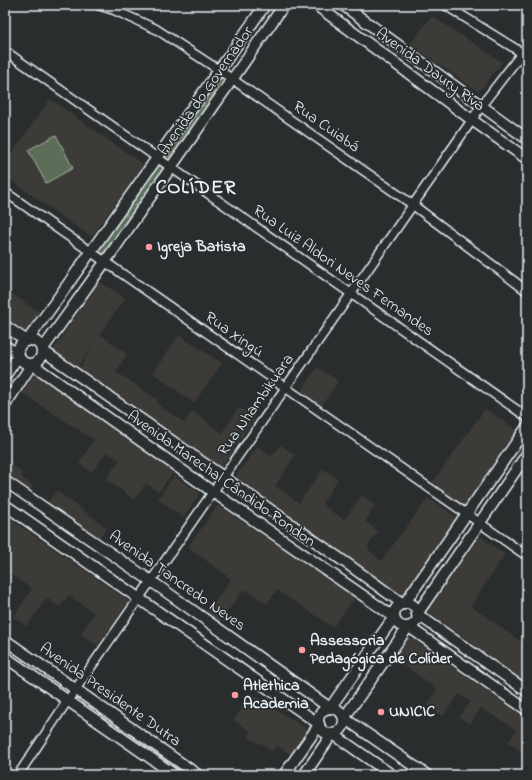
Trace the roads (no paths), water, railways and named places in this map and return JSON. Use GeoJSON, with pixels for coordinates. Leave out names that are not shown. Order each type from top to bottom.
{"type":"FeatureCollection","features":[{"type":"Feature","properties":{"kind":"street","name":"Rua Cuiabá"},"geometry":{"type":"LineString","coordinates":[[98,5],[114,10],[156,28],[413,204],[527,291]]}},
{"type":"Feature","properties":{"kind":"street","name":"Avenida do Governador"},"geometry":{"type":"LineString","coordinates":[[27,341],[265,5]]}},
{"type":"Feature","properties":{"kind":"street","name":"Avenida do Governador"},"geometry":{"type":"LineString","coordinates":[[42,350],[284,5]]}},
{"type":"Feature","properties":{"kind":"street","name":"Avenida Daury Riva"},"geometry":{"type":"LineString","coordinates":[[316,5],[527,159]]}},
{"type":"Feature","properties":{"kind":"street","name":"Avenida Daury Riva"},"geometry":{"type":"LineString","coordinates":[[343,5],[527,139]]}},
{"type":"Feature","properties":{"kind":"street"},"geometry":{"type":"LineString","coordinates":[[445,5],[524,54]]}},
{"type":"Feature","properties":{"kind":"street","name":"Rua Luiz Aldori Neves Fernandes"},"geometry":{"type":"LineString","coordinates":[[5,51],[527,417]]}},
{"type":"Feature","properties":{"kind":"street","name":"Rua Nhambikuara"},"geometry":{"type":"LineString","coordinates":[[18,775],[68,700],[481,106],[524,54]]}},
{"type":"Feature","properties":{"kind":"street","name":"Rua Xingú"},"geometry":{"type":"LineString","coordinates":[[5,192],[527,556]]}},
{"type":"Feature","properties":{"kind":"street"},"geometry":{"type":"LineString","coordinates":[[5,326],[27,341]]}},
{"type":"Feature","properties":{"kind":"street"},"geometry":{"type":"LineString","coordinates":[[27,341],[35,341],[42,350],[39,361],[32,364],[22,362],[19,355],[19,348],[24,342],[27,341]]}},
{"type":"Feature","properties":{"kind":"street"},"geometry":{"type":"LineString","coordinates":[[5,346],[19,355]]}},
{"type":"Feature","properties":{"kind":"street","name":"Avenida Marechal Cândido Rondon"},"geometry":{"type":"LineString","coordinates":[[42,350],[403,604]]}},
{"type":"Feature","properties":{"kind":"street"},"geometry":{"type":"LineString","coordinates":[[5,376],[19,355]]}},
{"type":"Feature","properties":{"kind":"street"},"geometry":{"type":"LineString","coordinates":[[5,405],[32,364]]}},
{"type":"Feature","properties":{"kind":"street","name":"Avenida Marechal Cândido Rondon"},"geometry":{"type":"LineString","coordinates":[[32,364],[213,492],[394,617]]}},
{"type":"Feature","properties":{"kind":"street"},"geometry":{"type":"LineString","coordinates":[[330,708],[394,617],[397,607],[403,604],[527,427]]}},
{"type":"Feature","properties":{"kind":"street"},"geometry":{"type":"LineString","coordinates":[[304,775],[333,734],[340,730],[343,726],[344,718],[408,627],[414,624],[417,614],[527,454]]}},
{"type":"Feature","properties":{"kind":"street","name":"Avenida Tancredo Neves"},"geometry":{"type":"LineString","coordinates":[[5,481],[151,581],[330,708]]}},
{"type":"Feature","properties":{"kind":"street"},"geometry":{"type":"LineString","coordinates":[[5,505],[319,724]]}},
{"type":"Feature","properties":{"kind":"street"},"geometry":{"type":"LineString","coordinates":[[403,604],[414,607],[417,614],[527,691]]}},
{"type":"Feature","properties":{"kind":"street"},"geometry":{"type":"LineString","coordinates":[[394,617],[398,624],[408,627],[527,710]]}},
{"type":"Feature","properties":{"kind":"street","name":"Avenida Presidente Dutra"},"geometry":{"type":"LineString","coordinates":[[5,640],[198,775]]}},
{"type":"Feature","properties":{"kind":"street","name":"Avenida Presidente Dutra"},"geometry":{"type":"LineString","coordinates":[[5,657],[175,775]]}},
{"type":"Feature","properties":{"kind":"street"},"geometry":{"type":"LineString","coordinates":[[392,775],[333,734],[324,732],[319,724],[319,717],[323,711],[330,708],[338,709],[344,718],[427,775]]}},
{"type":"Feature","properties":{"kind":"street"},"geometry":{"type":"LineString","coordinates":[[284,775],[319,724]]}},
{"type":"Feature","properties":{"kind":"place","name":"Igreja Batista"},"geometry":{"type":"Point","coordinates":[149,247]}},
{"type":"Feature","properties":{"kind":"place","name":"Assessoria Pedagógica de Colíder"},"geometry":{"type":"Point","coordinates":[302,650]}},
{"type":"Feature","properties":{"kind":"place","name":"Atlethica Academia"},"geometry":{"type":"Point","coordinates":[235,695]}},
{"type":"Feature","properties":{"kind":"place","name":"UNICIC"},"geometry":{"type":"Point","coordinates":[381,712]}},
{"type":"Feature","properties":{"kind":"district","name":"COLÍDER"},"geometry":{"type":"Point","coordinates":[196,188]}}]}
